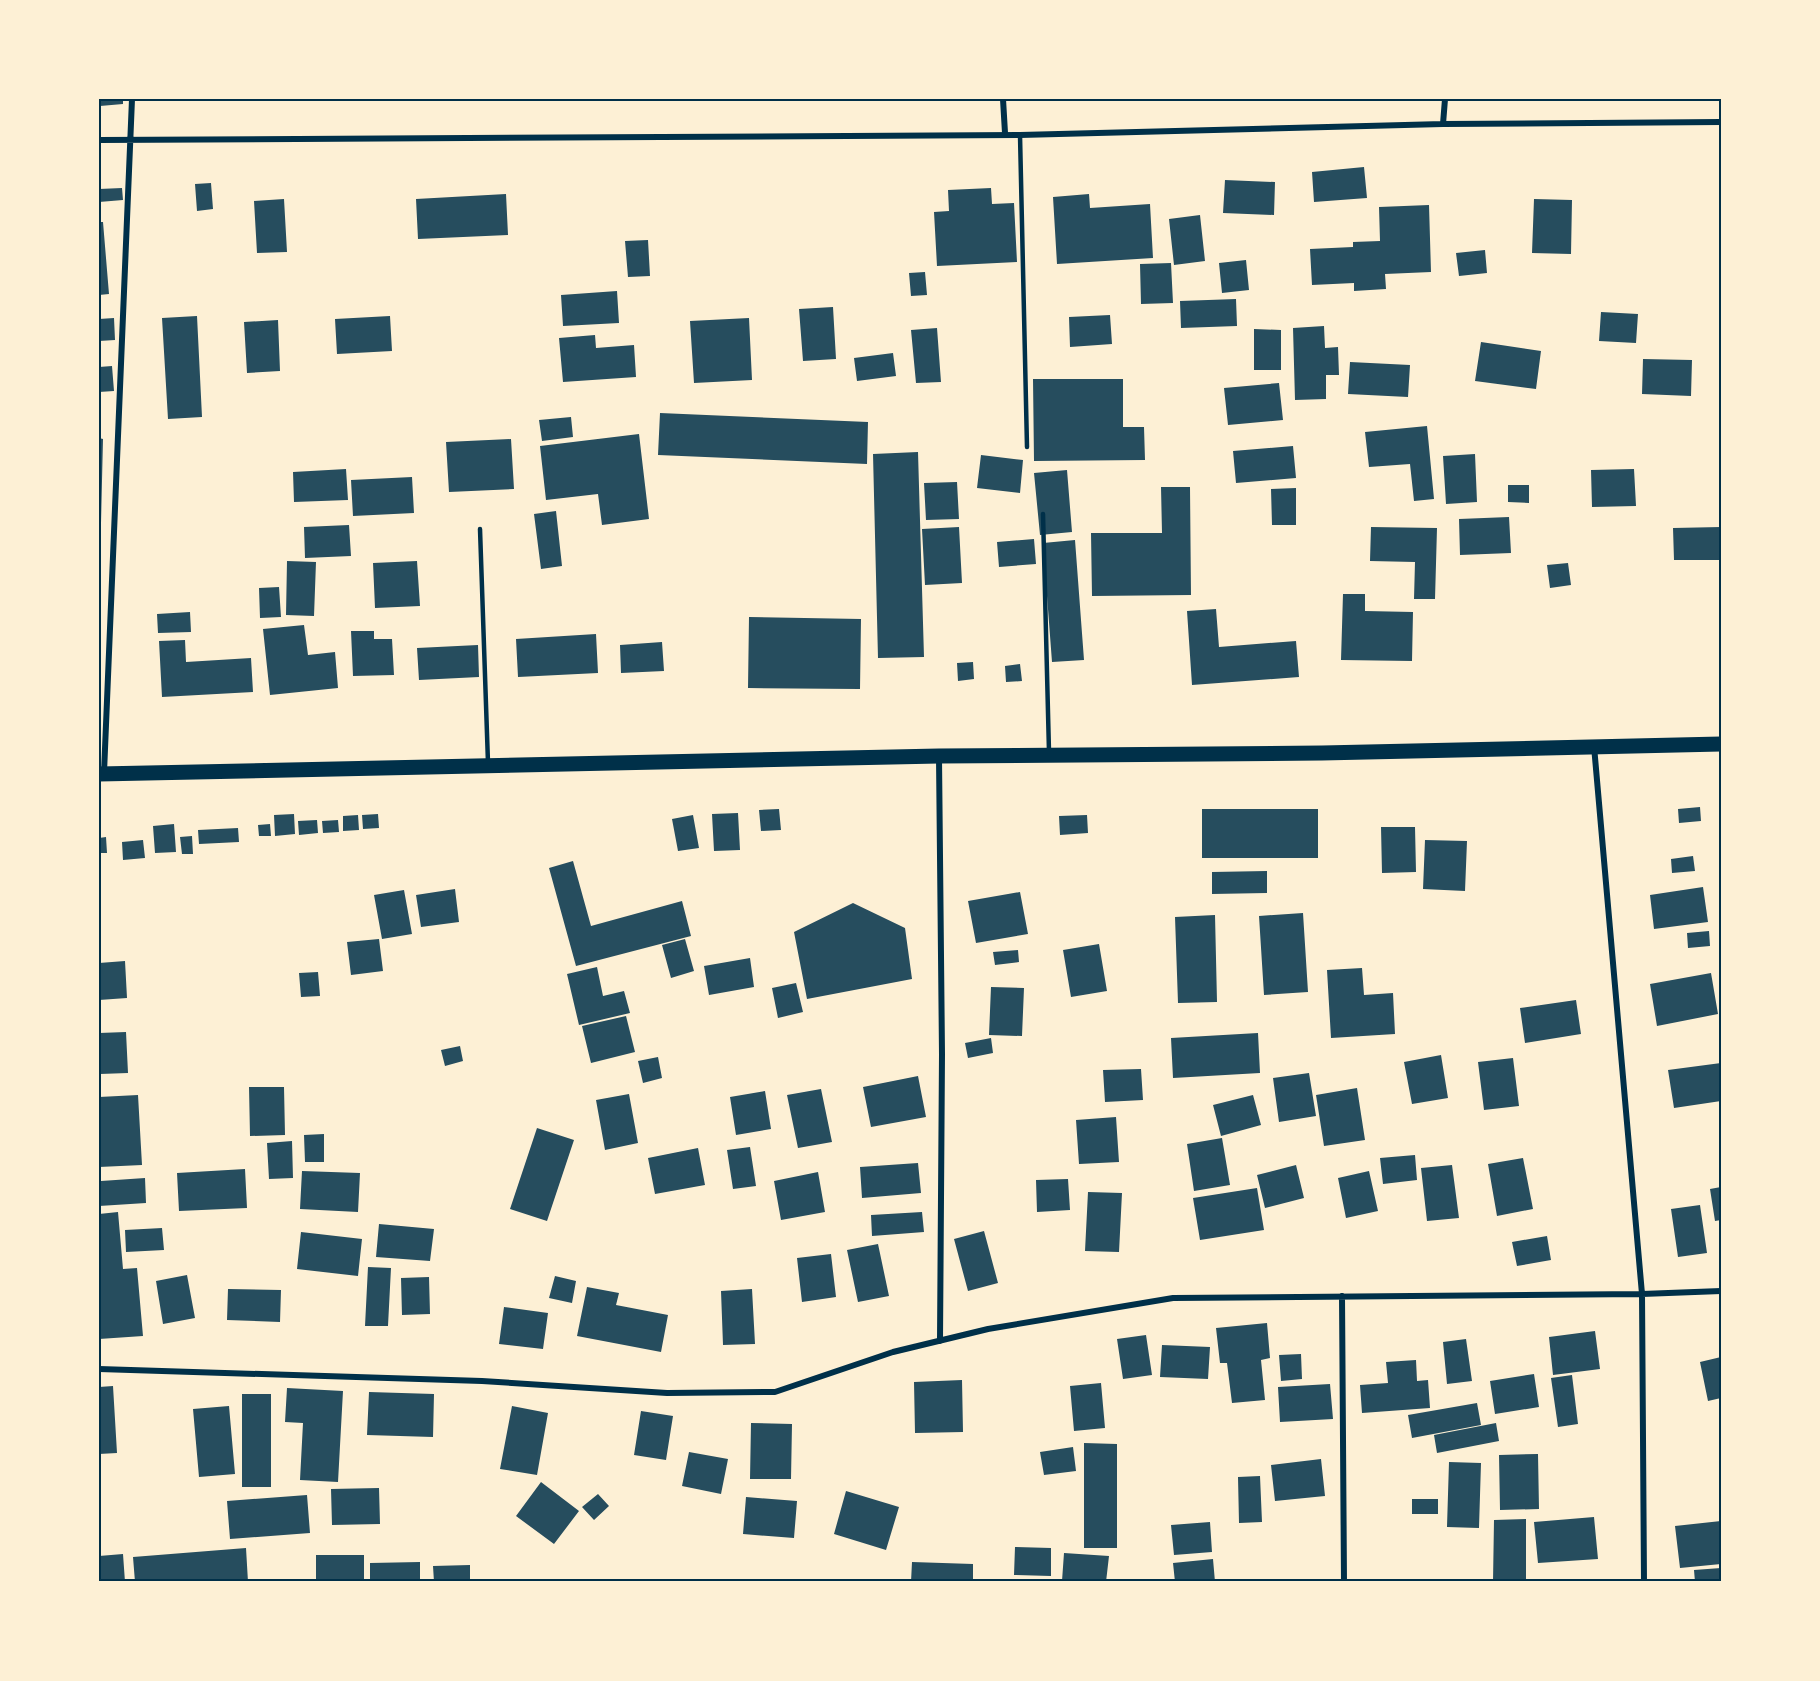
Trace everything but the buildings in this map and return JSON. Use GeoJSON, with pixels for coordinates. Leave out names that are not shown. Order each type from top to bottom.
{"type":"FeatureCollection","features":[{"type":"Feature","properties":{"kind":"main road"},"geometry":{"type":"LineString","coordinates":[[101,773],[939,756],[1322,753],[1594,745],[1721,744]]}},
{"type":"Feature","properties":{"kind":"street"},"geometry":{"type":"LineString","coordinates":[[101,773],[132,99]]}},
{"type":"Feature","properties":{"kind":"street"},"geometry":{"type":"LineString","coordinates":[[1003,99],[1005,133]]}},
{"type":"Feature","properties":{"kind":"street"},"geometry":{"type":"LineString","coordinates":[[1443,124],[1445,99]]}},
{"type":"Feature","properties":{"kind":"street"},"geometry":{"type":"LineString","coordinates":[[99,140],[1005,133],[1020,135],[1443,124],[1721,122]]}},
{"type":"Feature","properties":{"kind":"street"},"geometry":{"type":"LineString","coordinates":[[1594,745],[1642,1294],[1644,1582]]}},
{"type":"Feature","properties":{"kind":"street"},"geometry":{"type":"LineString","coordinates":[[939,756],[942,1054],[940,1341]]}},
{"type":"Feature","properties":{"kind":"street"},"geometry":{"type":"LineString","coordinates":[[99,1369],[482,1381],[666,1393],[775,1392],[893,1352],[988,1329],[1173,1298],[1642,1294],[1721,1291]]}},
{"type":"Feature","properties":{"kind":"street"},"geometry":{"type":"LineString","coordinates":[[1342,1296],[1344,1582]]}},
{"type":"Feature","properties":{"kind":"lane"},"geometry":{"type":"LineString","coordinates":[[1020,135],[1027,447]]}},
{"type":"Feature","properties":{"kind":"lane"},"geometry":{"type":"LineString","coordinates":[[1043,514],[1049,755]]}},
{"type":"Feature","properties":{"kind":"lane"},"geometry":{"type":"LineString","coordinates":[[480,529],[488,766]]}}]}
